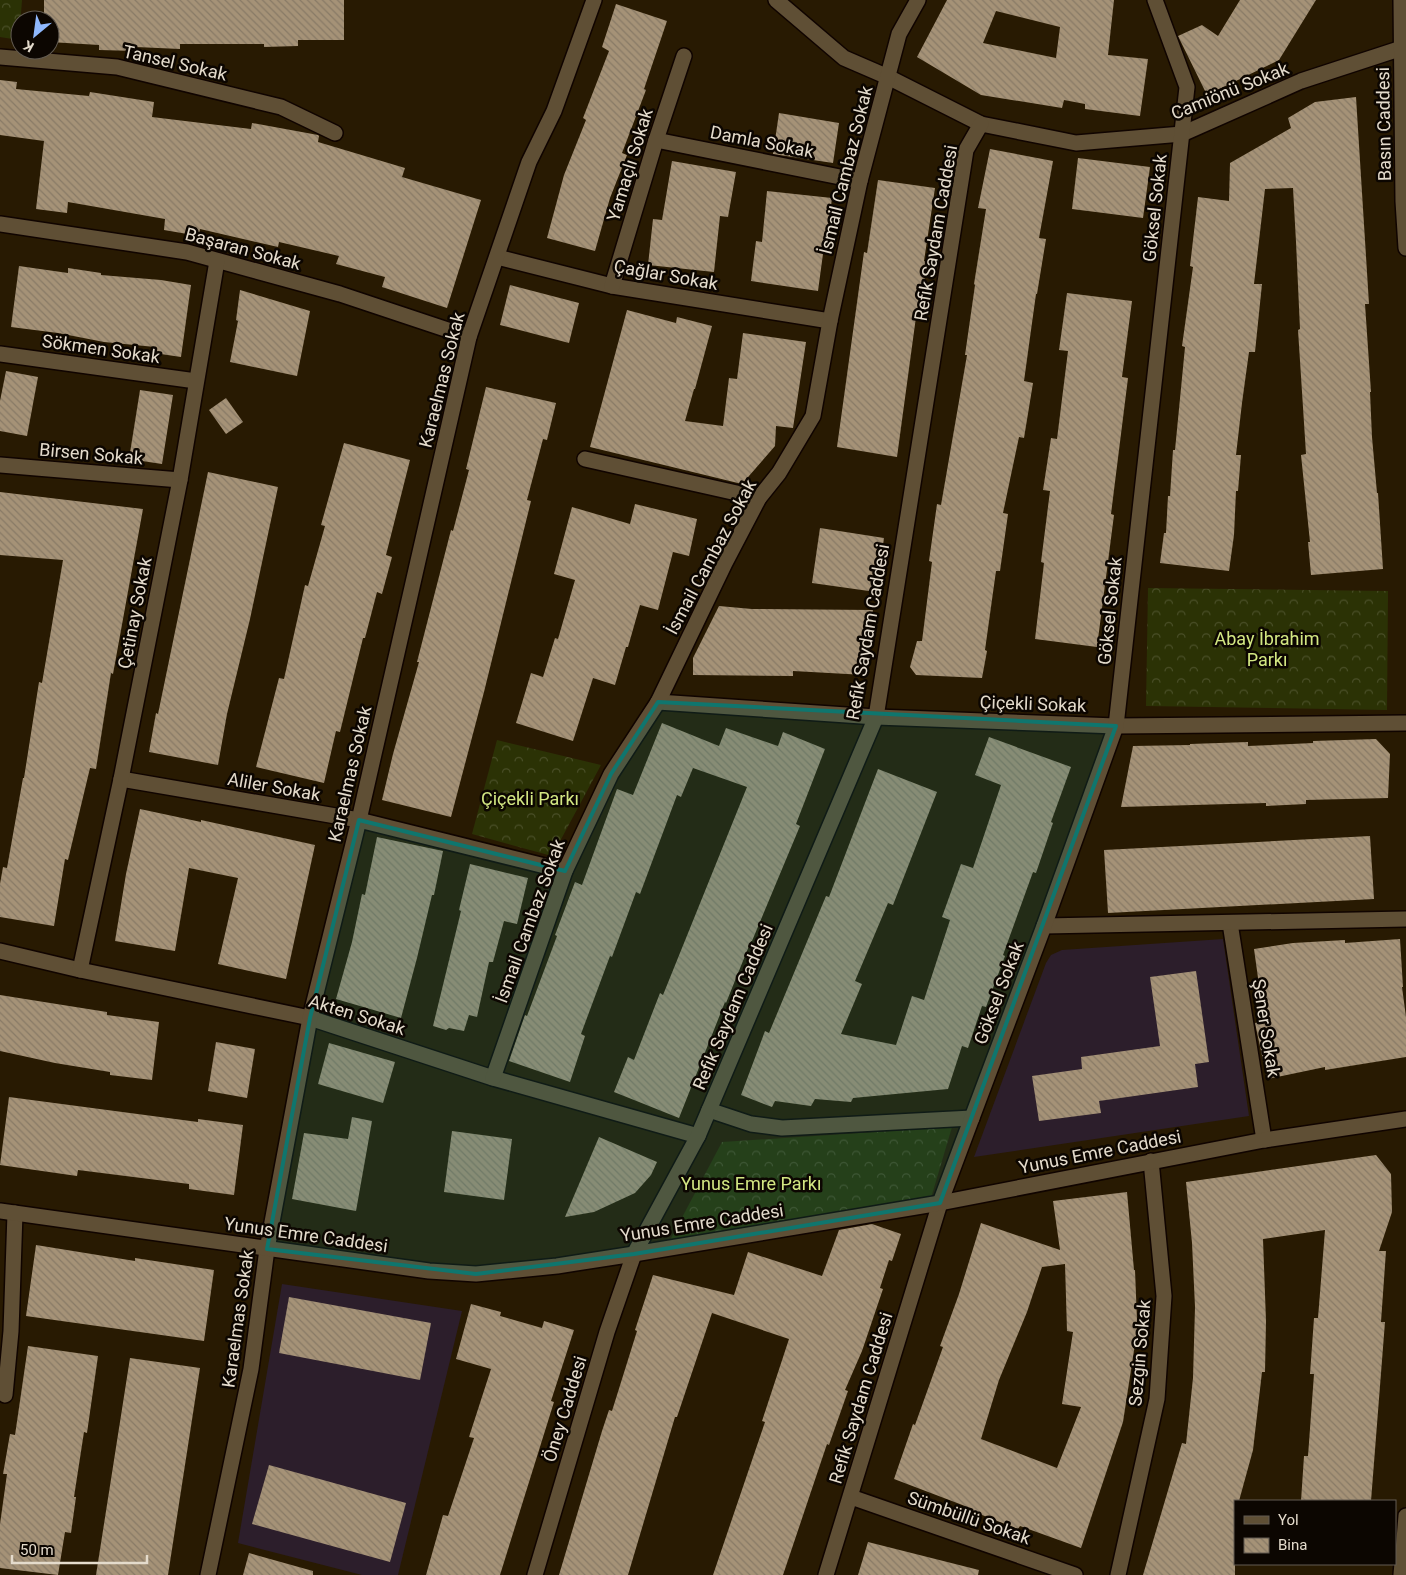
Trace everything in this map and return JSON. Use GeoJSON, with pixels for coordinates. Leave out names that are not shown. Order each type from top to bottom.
{"type":"FeatureCollection","features":[{"type":"Feature","properties":{"kind":"street","name":"Karaelmas Sokak"},"geometry":{"type":"LineString","coordinates":[[208,1575],[252,1369],[267,1249],[310,1018],[359,820],[469,337],[529,162],[554,111],[594,0]]}},
{"type":"Feature","properties":{"kind":"street","name":"Camiönü Sokak"},"geometry":{"type":"LineString","coordinates":[[776,0],[844,58],[981,124],[1076,143],[1182,134],[1301,82],[1404,48]]}},
{"type":"Feature","properties":{"kind":"street","name":"İsmail Cambaz Sokak"},"geometry":{"type":"LineString","coordinates":[[493,1078],[566,871],[611,774],[658,702],[725,563],[759,498],[779,473],[813,416],[830,321],[860,181],[899,34],[918,0]]}},
{"type":"Feature","properties":{"kind":"street","name":"Göksel Sokak"},"geometry":{"type":"LineString","coordinates":[[940,1203],[1044,926],[1116,726],[1187,87],[1155,0]]}},
{"type":"Feature","properties":{"kind":"street","name":"Basın Caddesi"},"geometry":{"type":"LineString","coordinates":[[1401,0],[1404,48],[1403,200],[1406,248]]}},
{"type":"Feature","properties":{"kind":"street","name":"Yamaçlı Sokak"},"geometry":{"type":"LineString","coordinates":[[612,286],[656,140],[684,56]]}},
{"type":"Feature","properties":{"kind":"street","name":"Tansel Sokak"},"geometry":{"type":"LineString","coordinates":[[0,57],[117,67],[280,107],[336,133]]}},
{"type":"Feature","properties":{"kind":"street","name":"Refik Saydam Caddesi"},"geometry":{"type":"LineString","coordinates":[[634,1254],[698,1136],[876,717],[966,150],[981,124]]}},
{"type":"Feature","properties":{"kind":"street","name":"Damla Sokak"},"geometry":{"type":"LineString","coordinates":[[656,140],[860,181]]}},
{"type":"Feature","properties":{"kind":"street","name":"Başaran Sokak"},"geometry":{"type":"LineString","coordinates":[[0,224],[187,252],[340,294],[469,337]]}},
{"type":"Feature","properties":{"kind":"street","name":"Çağlar Sokak"},"geometry":{"type":"LineString","coordinates":[[497,257],[612,286],[830,321]]}},
{"type":"Feature","properties":{"kind":"street","name":"Çetinay Sokak"},"geometry":{"type":"LineString","coordinates":[[80,970],[121,779],[180,480],[217,260]]}},
{"type":"Feature","properties":{"kind":"street","name":"Sökmen Sokak"},"geometry":{"type":"LineString","coordinates":[[0,354],[196,381]]}},
{"type":"Feature","properties":{"kind":"street"},"geometry":{"type":"LineString","coordinates":[[585,459],[759,498]]}},
{"type":"Feature","properties":{"kind":"street","name":"Birsen Sokak"},"geometry":{"type":"LineString","coordinates":[[0,466],[180,480]]}},
{"type":"Feature","properties":{"kind":"street","name":"Çiçekli Sokak"},"geometry":{"type":"LineString","coordinates":[[658,702],[876,717],[1116,726],[1406,723]]}},
{"type":"Feature","properties":{"kind":"street","name":"Aliler Sokak"},"geometry":{"type":"LineString","coordinates":[[121,779],[359,820],[566,871]]}},
{"type":"Feature","properties":{"kind":"street"},"geometry":{"type":"LineString","coordinates":[[1044,926],[1406,919]]}},
{"type":"Feature","properties":{"kind":"street","name":"Şener Sokak"},"geometry":{"type":"LineString","coordinates":[[1230,923],[1264,1140]]}},
{"type":"Feature","properties":{"kind":"street","name":"Akten Sokak"},"geometry":{"type":"LineString","coordinates":[[0,951],[80,970],[310,1018],[493,1078],[698,1136]]}},
{"type":"Feature","properties":{"kind":"street"},"geometry":{"type":"LineString","coordinates":[[709,1110],[751,1124],[782,1128],[972,1118]]}},
{"type":"Feature","properties":{"kind":"street","name":"Yunus Emre Caddesi"},"geometry":{"type":"LineString","coordinates":[[8,1212],[429,1271],[476,1274],[557,1266],[940,1203],[1264,1140],[1406,1119]]}},
{"type":"Feature","properties":{"kind":"street","name":"Sezgin Sokak"},"geometry":{"type":"LineString","coordinates":[[1118,1575],[1157,1400],[1164,1296],[1150,1161]]}},
{"type":"Feature","properties":{"kind":"street","name":"Refik Saydam Caddesi"},"geometry":{"type":"LineString","coordinates":[[826,1575],[940,1203]]}},
{"type":"Feature","properties":{"kind":"street"},"geometry":{"type":"LineString","coordinates":[[5,1394],[11,1331],[8,1212]]}},
{"type":"Feature","properties":{"kind":"street","name":"Öney Caddesi"},"geometry":{"type":"LineString","coordinates":[[535,1575],[607,1332],[634,1254]]}},
{"type":"Feature","properties":{"kind":"street","name":"Sümbüllü Sokak"},"geometry":{"type":"LineString","coordinates":[[851,1497],[1075,1575]]}},
{"type":"Feature","properties":{"kind":"street"},"geometry":{"type":"LineString","coordinates":[[1401,1575],[1406,1516]]}},
{"type":"Feature","properties":{"kind":"highlighted area"},"geometry":{"type":"Polygon","coordinates":[[[658,702],[1116,726],[940,1203],[634,1254],[476,1274],[267,1249],[310,1018],[359,820],[565,871],[611,774],[658,702]]]}},
{"type":"Feature","properties":{"kind":"shaded area"},"geometry":{"type":"Polygon","coordinates":[[[1223,939],[1249,1116],[974,1157],[1046,963],[1051,955],[1062,950],[1223,939]]]}},
{"type":"Feature","properties":{"kind":"shaded area"},"geometry":{"type":"Polygon","coordinates":[[[282,1284],[462,1311],[398,1575],[362,1575],[238,1543],[282,1284]]]}},
{"type":"Feature","properties":{"kind":"green space"},"geometry":{"type":"Polygon","coordinates":[[[0,0],[22,0],[21,10],[10,10],[10,39],[0,37],[0,0]]]}},
{"type":"Feature","properties":{"kind":"green space","name":"Abay İbrahim Parkı"},"geometry":{"type":"Polygon","coordinates":[[[1148,588],[1388,591],[1387,710],[1146,706],[1148,588]]]}},
{"type":"Feature","properties":{"kind":"green space","name":"Çiçekli Parkı"},"geometry":{"type":"Polygon","coordinates":[[[497,740],[601,765],[552,856],[472,834],[497,740]]]}},
{"type":"Feature","properties":{"kind":"green space","name":"Yunus Emre Parkı"},"geometry":{"type":"Polygon","coordinates":[[[952,1127],[931,1198],[668,1244],[722,1142],[952,1127]]]}},
{"type":"Feature","properties":{"kind":"building"},"geometry":{"type":"Polygon","coordinates":[[[44,0],[344,0],[344,40],[298,40],[298,46],[264,47],[264,44],[180,44],[180,49],[136,47],[136,51],[99,50],[99,45],[60,43],[60,10],[44,10],[44,0]]]}},
{"type":"Feature","properties":{"kind":"building"},"geometry":{"type":"Polygon","coordinates":[[[947,0],[1114,0],[1108,55],[1148,59],[1140,116],[1085,109],[1085,104],[1064,100],[1062,108],[981,95],[917,57],[947,0]],[[996,11],[983,43],[1056,58],[1060,27],[996,11]]]}},
{"type":"Feature","properties":{"kind":"building"},"geometry":{"type":"Polygon","coordinates":[[[1240,0],[1316,0],[1279,60],[1207,95],[1178,36],[1202,25],[1218,36],[1240,0]]]}},
{"type":"Feature","properties":{"kind":"building"},"geometry":{"type":"Polygon","coordinates":[[[616,4],[667,21],[644,89],[646,90],[622,153],[627,155],[610,198],[595,251],[547,238],[564,175],[586,120],[583,118],[609,51],[602,47],[616,4]]]}},
{"type":"Feature","properties":{"kind":"building"},"geometry":{"type":"Polygon","coordinates":[[[0,80],[17,82],[16,89],[89,96],[90,92],[154,102],[152,117],[251,129],[252,123],[318,135],[318,142],[405,168],[402,177],[481,200],[447,308],[382,287],[385,277],[336,264],[339,256],[279,242],[278,247],[200,229],[199,236],[164,230],[165,219],[68,202],[67,213],[36,209],[44,141],[0,135],[0,80]]]}},
{"type":"Feature","properties":{"kind":"building"},"geometry":{"type":"Polygon","coordinates":[[[1356,97],[1369,304],[1365,304],[1372,437],[1383,569],[1311,575],[1308,542],[1310,542],[1301,455],[1306,454],[1298,330],[1300,329],[1293,188],[1265,189],[1254,284],[1262,284],[1255,352],[1249,352],[1236,455],[1241,455],[1229,571],[1160,563],[1164,533],[1166,533],[1168,496],[1170,496],[1173,450],[1175,450],[1185,347],[1182,346],[1193,267],[1190,266],[1198,197],[1229,201],[1230,163],[1291,128],[1288,118],[1315,102],[1356,97]]]}},
{"type":"Feature","properties":{"kind":"building"},"geometry":{"type":"Polygon","coordinates":[[[779,113],[839,123],[833,163],[773,154],[779,113]]]}},
{"type":"Feature","properties":{"kind":"building"},"geometry":{"type":"Polygon","coordinates":[[[990,149],[1053,161],[1039,238],[1046,239],[1024,381],[1033,383],[1024,438],[1019,437],[1003,513],[1008,514],[1000,571],[996,571],[982,678],[916,675],[910,667],[917,641],[922,641],[932,562],[929,561],[937,504],[941,505],[967,355],[965,355],[974,284],[986,209],[978,208],[990,149]]]}},
{"type":"Feature","properties":{"kind":"building"},"geometry":{"type":"Polygon","coordinates":[[[1078,158],[1150,167],[1143,218],[1072,209],[1078,158]]]}},
{"type":"Feature","properties":{"kind":"building"},"geometry":{"type":"Polygon","coordinates":[[[672,161],[736,172],[728,217],[720,216],[714,272],[648,265],[653,219],[662,220],[672,161]]]}},
{"type":"Feature","properties":{"kind":"building"},"geometry":{"type":"Polygon","coordinates":[[[878,180],[935,188],[924,261],[927,262],[919,317],[916,317],[897,457],[837,447],[864,252],[867,253],[878,180]]]}},
{"type":"Feature","properties":{"kind":"building"},"geometry":{"type":"Polygon","coordinates":[[[767,191],[832,198],[818,291],[751,281],[756,241],[762,242],[767,191]]]}},
{"type":"Feature","properties":{"kind":"building"},"geometry":{"type":"Polygon","coordinates":[[[19,266],[68,273],[68,268],[101,273],[101,275],[161,280],[191,285],[181,357],[154,353],[155,347],[104,342],[58,333],[11,327],[19,266]]]}},
{"type":"Feature","properties":{"kind":"building"},"geometry":{"type":"Polygon","coordinates":[[[510,285],[579,303],[569,343],[500,325],[510,285]]]}},
{"type":"Feature","properties":{"kind":"building"},"geometry":{"type":"Polygon","coordinates":[[[240,290],[310,311],[297,376],[230,362],[238,321],[236,320],[240,290]]]}},
{"type":"Feature","properties":{"kind":"building"},"geometry":{"type":"Polygon","coordinates":[[[1067,293],[1132,301],[1122,377],[1128,378],[1111,514],[1114,515],[1097,647],[1035,639],[1044,563],[1041,562],[1050,491],[1043,490],[1051,438],[1057,439],[1068,351],[1059,350],[1067,293]]]}},
{"type":"Feature","properties":{"kind":"building"},"geometry":{"type":"Polygon","coordinates":[[[627,310],[676,323],[677,317],[712,326],[685,421],[723,426],[729,378],[737,379],[743,333],[806,342],[793,428],[776,426],[775,446],[742,484],[590,447],[627,310]]]}},
{"type":"Feature","properties":{"kind":"building"},"geometry":{"type":"Polygon","coordinates":[[[6,371],[38,377],[27,436],[0,431],[0,401],[6,371]]]}},
{"type":"Feature","properties":{"kind":"building"},"geometry":{"type":"Polygon","coordinates":[[[486,387],[556,403],[547,440],[543,439],[527,500],[531,501],[451,817],[382,800],[419,662],[417,662],[451,530],[453,531],[469,470],[466,469],[486,387]]]}},
{"type":"Feature","properties":{"kind":"building"},"geometry":{"type":"Polygon","coordinates":[[[140,390],[173,395],[162,464],[129,459],[140,390]]]}},
{"type":"Feature","properties":{"kind":"building"},"geometry":{"type":"Polygon","coordinates":[[[226,398],[243,422],[226,434],[209,410],[226,398]]]}},
{"type":"Feature","properties":{"kind":"building"},"geometry":{"type":"Polygon","coordinates":[[[344,443],[410,460],[386,555],[392,557],[382,594],[377,592],[365,638],[363,638],[340,732],[336,731],[324,783],[256,767],[279,678],[284,679],[305,585],[308,586],[325,526],[321,525],[344,443]]]}},
{"type":"Feature","properties":{"kind":"building"},"geometry":{"type":"Polygon","coordinates":[[[208,472],[278,487],[250,619],[227,714],[218,765],[149,752],[208,472]]]}},
{"type":"Feature","properties":{"kind":"building"},"geometry":{"type":"Polygon","coordinates":[[[0,492],[143,509],[113,674],[111,673],[96,769],[90,768],[68,860],[65,859],[54,926],[0,917],[0,884],[3,867],[7,868],[39,682],[42,683],[63,560],[0,555],[0,492]]]}},
{"type":"Feature","properties":{"kind":"building"},"geometry":{"type":"Polygon","coordinates":[[[635,504],[697,519],[689,556],[673,552],[658,610],[640,605],[615,685],[593,678],[573,741],[516,723],[531,673],[543,677],[555,638],[558,639],[575,580],[554,574],[572,507],[630,524],[635,504]]]}},
{"type":"Feature","properties":{"kind":"building"},"geometry":{"type":"Polygon","coordinates":[[[820,528],[884,538],[876,592],[812,583],[820,528]]]}},
{"type":"Feature","properties":{"kind":"building"},"geometry":{"type":"Polygon","coordinates":[[[719,606],[752,609],[873,610],[868,637],[865,675],[793,671],[793,676],[693,675],[693,658],[719,606]]]}},
{"type":"Feature","properties":{"kind":"building"},"geometry":{"type":"Polygon","coordinates":[[[662,723],[719,746],[726,728],[778,746],[783,732],[825,749],[796,824],[800,826],[725,1002],[679,1118],[614,1092],[628,1057],[634,1060],[660,993],[663,995],[747,787],[693,768],[681,797],[677,795],[640,894],[636,892],[612,957],[610,956],[581,1034],[585,1036],[570,1082],[509,1061],[525,1015],[527,1016],[557,936],[555,935],[575,882],[582,885],[617,789],[633,795],[662,723]]]}},
{"type":"Feature","properties":{"kind":"building"},"geometry":{"type":"Polygon","coordinates":[[[989,737],[1071,767],[1051,822],[1053,823],[1036,873],[1033,872],[986,1007],[982,1006],[968,1048],[962,1046],[948,1089],[853,1098],[851,1102],[815,1099],[811,1106],[775,1101],[772,1107],[741,1095],[765,1031],[769,1033],[826,896],[829,897],[878,769],[937,792],[893,905],[888,903],[855,981],[862,984],[841,1034],[896,1045],[912,996],[924,1000],[950,920],[942,917],[961,864],[973,868],[1001,785],[975,775],[989,737]]]}},
{"type":"Feature","properties":{"kind":"building"},"geometry":{"type":"Polygon","coordinates":[[[1376,739],[1390,754],[1388,798],[1306,800],[1306,804],[1266,806],[1266,803],[1121,807],[1133,746],[1248,742],[1248,746],[1376,739]]]}},
{"type":"Feature","properties":{"kind":"building"},"geometry":{"type":"Polygon","coordinates":[[[140,809],[201,822],[201,820],[315,845],[286,979],[218,964],[238,878],[189,868],[175,951],[115,941],[126,874],[140,809]]]}},
{"type":"Feature","properties":{"kind":"building"},"geometry":{"type":"Polygon","coordinates":[[[1370,836],[1374,899],[1108,913],[1104,850],[1370,836]]]}},
{"type":"Feature","properties":{"kind":"building"},"geometry":{"type":"Polygon","coordinates":[[[377,837],[443,851],[434,895],[432,895],[401,1018],[336,999],[352,942],[362,894],[365,895],[377,837]]]}},
{"type":"Feature","properties":{"kind":"building"},"geometry":{"type":"Polygon","coordinates":[[[470,864],[528,878],[517,924],[504,921],[493,962],[489,962],[477,1017],[469,1015],[464,1031],[449,1028],[446,1030],[433,1026],[461,911],[459,910],[470,864]]]}},
{"type":"Feature","properties":{"kind":"building"},"geometry":{"type":"Polygon","coordinates":[[[1400,939],[1402,987],[1406,1017],[1406,1057],[1325,1070],[1325,1067],[1267,1079],[1255,1023],[1264,1021],[1254,949],[1293,943],[1345,940],[1345,943],[1400,939]]]}},
{"type":"Feature","properties":{"kind":"building"},"geometry":{"type":"Polygon","coordinates":[[[1196,971],[1209,1062],[1195,1064],[1198,1087],[1099,1101],[1101,1113],[1039,1121],[1032,1076],[1082,1069],[1081,1057],[1160,1046],[1150,977],[1196,971]]]}},
{"type":"Feature","properties":{"kind":"building"},"geometry":{"type":"Polygon","coordinates":[[[0,995],[107,1012],[107,1015],[159,1022],[152,1080],[110,1075],[110,1072],[0,1051],[0,995]]]}},
{"type":"Feature","properties":{"kind":"building"},"geometry":{"type":"Polygon","coordinates":[[[216,1042],[255,1049],[247,1098],[208,1091],[216,1042]]]}},
{"type":"Feature","properties":{"kind":"building"},"geometry":{"type":"Polygon","coordinates":[[[329,1043],[395,1062],[383,1103],[318,1084],[329,1043]]]}},
{"type":"Feature","properties":{"kind":"building"},"geometry":{"type":"Polygon","coordinates":[[[9,1097],[198,1122],[198,1119],[243,1125],[234,1195],[189,1189],[189,1184],[78,1170],[77,1176],[0,1165],[9,1097]]]}},
{"type":"Feature","properties":{"kind":"building"},"geometry":{"type":"Polygon","coordinates":[[[352,1117],[372,1121],[356,1211],[292,1199],[304,1133],[348,1139],[352,1117]]]}},
{"type":"Feature","properties":{"kind":"building"},"geometry":{"type":"Polygon","coordinates":[[[452,1131],[512,1139],[504,1200],[444,1192],[452,1131]]]}},
{"type":"Feature","properties":{"kind":"building"},"geometry":{"type":"Polygon","coordinates":[[[599,1137],[657,1162],[651,1175],[635,1193],[594,1212],[565,1217],[599,1137]]]}},
{"type":"Feature","properties":{"kind":"building"},"geometry":{"type":"Polygon","coordinates":[[[1376,1155],[1391,1174],[1392,1212],[1379,1251],[1386,1251],[1381,1322],[1385,1322],[1371,1500],[1301,1500],[1304,1456],[1308,1456],[1314,1374],[1310,1374],[1314,1318],[1318,1318],[1325,1230],[1263,1239],[1266,1321],[1265,1372],[1262,1372],[1253,1450],[1239,1500],[1234,1500],[1235,1575],[1143,1575],[1182,1443],[1186,1444],[1193,1378],[1195,1307],[1192,1243],[1186,1182],[1376,1155]]]}},
{"type":"Feature","properties":{"kind":"building"},"geometry":{"type":"Polygon","coordinates":[[[1127,1192],[1135,1270],[1138,1345],[1135,1344],[1123,1422],[1081,1548],[1020,1526],[1018,1529],[964,1508],[965,1506],[894,1479],[943,1347],[940,1346],[959,1294],[981,1223],[1060,1250],[1053,1201],[1127,1192]],[[1065,1264],[1042,1267],[1027,1312],[999,1380],[981,1439],[1057,1468],[1081,1407],[1062,1404],[1073,1332],[1067,1331],[1065,1264]]]}},
{"type":"Feature","properties":{"kind":"building"},"geometry":{"type":"Polygon","coordinates":[[[872,1224],[901,1234],[892,1261],[889,1260],[880,1288],[883,1289],[862,1351],[845,1390],[848,1391],[829,1445],[827,1444],[783,1575],[713,1575],[765,1422],[762,1421],[789,1339],[712,1313],[677,1417],[675,1417],[628,1575],[559,1575],[602,1431],[609,1410],[612,1411],[653,1275],[734,1295],[748,1252],[822,1276],[839,1230],[872,1224]]]}},
{"type":"Feature","properties":{"kind":"building"},"geometry":{"type":"Polygon","coordinates":[[[36,1245],[135,1261],[135,1258],[214,1270],[204,1341],[26,1316],[36,1245]]]}},
{"type":"Feature","properties":{"kind":"building"},"geometry":{"type":"Polygon","coordinates":[[[289,1297],[431,1323],[420,1380],[279,1353],[289,1297]]]}},
{"type":"Feature","properties":{"kind":"building"},"geometry":{"type":"Polygon","coordinates":[[[471,1304],[501,1312],[500,1316],[542,1328],[544,1321],[574,1330],[551,1401],[554,1402],[500,1575],[426,1575],[443,1515],[448,1516],[474,1438],[469,1437],[491,1369],[456,1359],[471,1304]]]}},
{"type":"Feature","properties":{"kind":"building"},"geometry":{"type":"Polygon","coordinates":[[[28,1346],[98,1356],[87,1433],[84,1432],[74,1497],[76,1497],[71,1533],[65,1532],[58,1575],[0,1568],[0,1524],[7,1474],[3,1474],[10,1434],[15,1435],[28,1346]]]}},
{"type":"Feature","properties":{"kind":"building"},"geometry":{"type":"Polygon","coordinates":[[[130,1358],[200,1368],[168,1575],[96,1575],[130,1358]]]}},
{"type":"Feature","properties":{"kind":"building"},"geometry":{"type":"Polygon","coordinates":[[[269,1465],[406,1503],[390,1562],[252,1524],[269,1465]]]}},
{"type":"Feature","properties":{"kind":"building"},"geometry":{"type":"Polygon","coordinates":[[[868,1542],[979,1570],[978,1575],[858,1575],[868,1542]]]}},
{"type":"Feature","properties":{"kind":"building"},"geometry":{"type":"Polygon","coordinates":[[[249,1553],[313,1571],[313,1575],[243,1575],[249,1553]]]}}]}
